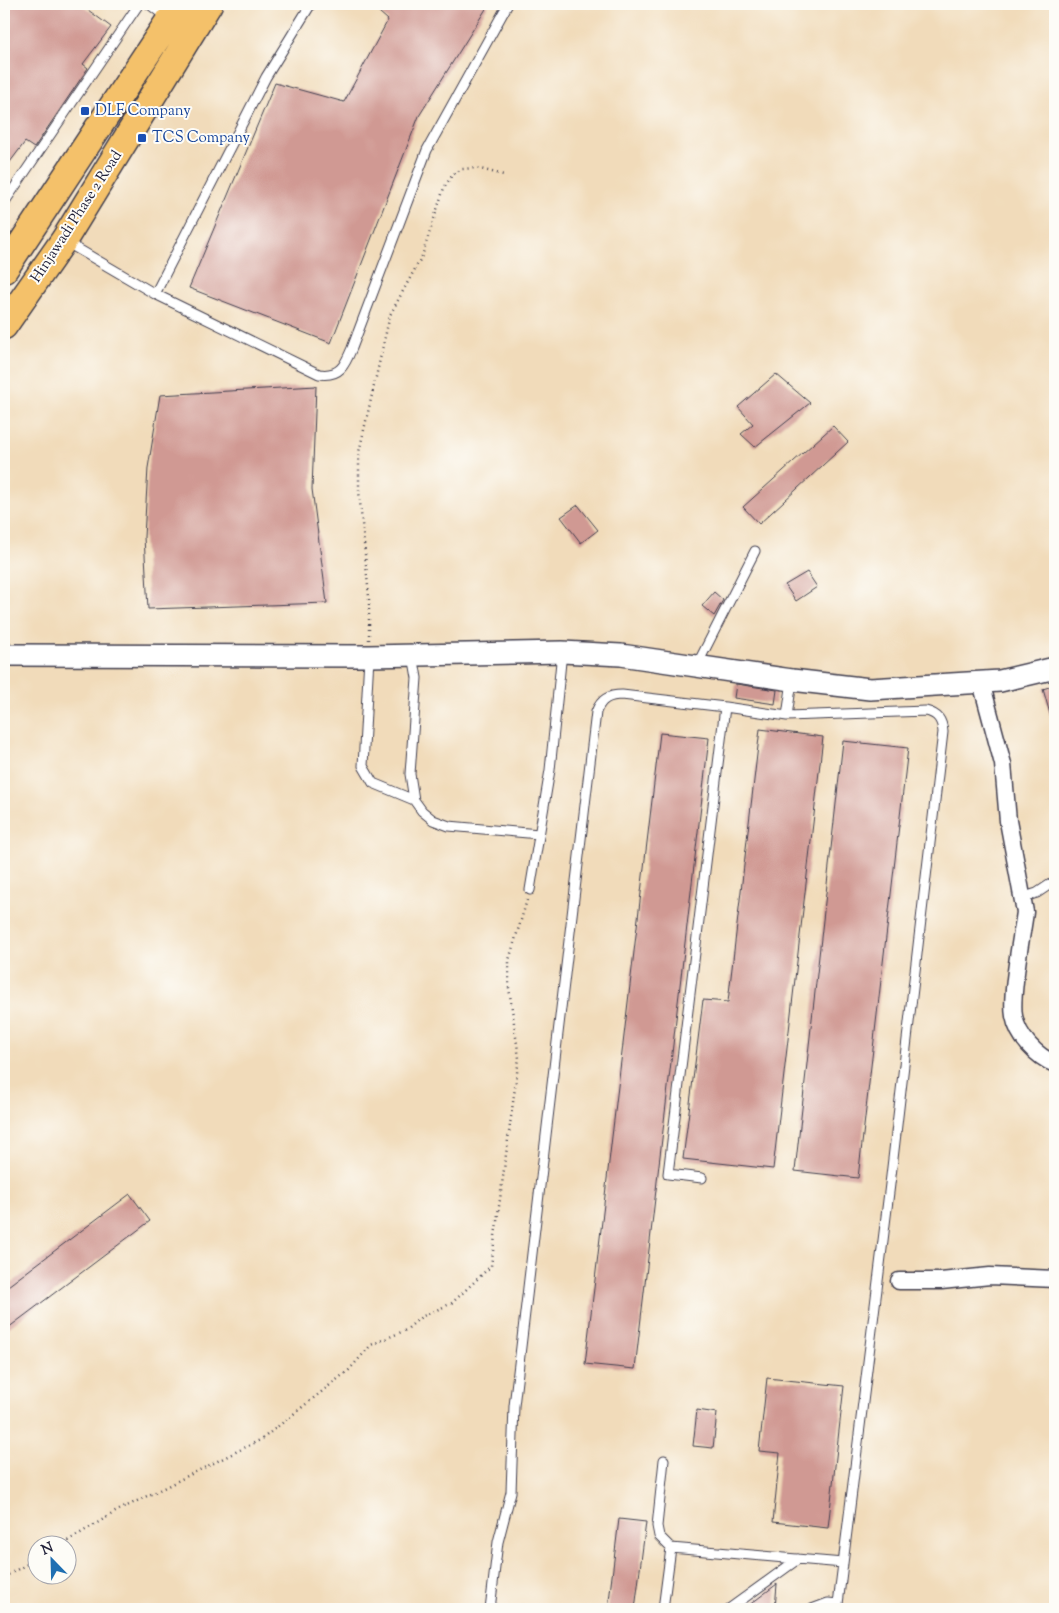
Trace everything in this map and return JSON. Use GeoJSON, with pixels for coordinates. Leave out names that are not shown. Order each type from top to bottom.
{"type":"FeatureCollection","features":[{"type":"Feature","properties":{"kind":"main road","name":"Hinjawadi Phase 2 Road"},"geometry":{"type":"LineString","coordinates":[[4,326],[64,240],[209,4]]}},
{"type":"Feature","properties":{"kind":"main road","name":"Hinjawadi Phase 2 Road"},"geometry":{"type":"LineString","coordinates":[[4,270],[174,12]]}},
{"type":"Feature","properties":{"kind":"street"},"geometry":{"type":"LineString","coordinates":[[4,655],[369,656],[562,652],[621,655],[792,680],[870,689],[1000,681],[1055,668]]}},
{"type":"Feature","properties":{"kind":"street"},"geometry":{"type":"LineString","coordinates":[[981,682],[1003,764],[1008,821],[1024,897],[1025,912],[1014,1015],[1020,1033],[1034,1049],[1055,1064]]}},
{"type":"Feature","properties":{"kind":"street"},"geometry":{"type":"LineString","coordinates":[[898,1281],[949,1281],[990,1276],[1055,1279]]}},
{"type":"Feature","properties":{"kind":"lane"},"geometry":{"type":"LineString","coordinates":[[4,203],[139,4]]}},
{"type":"Feature","properties":{"kind":"lane"},"geometry":{"type":"LineString","coordinates":[[149,4],[174,12]]}},
{"type":"Feature","properties":{"kind":"lane"},"geometry":{"type":"LineString","coordinates":[[155,294],[266,77],[311,4]]}},
{"type":"Feature","properties":{"kind":"lane"},"geometry":{"type":"LineString","coordinates":[[64,240],[155,294],[319,374],[335,374],[344,367],[426,150],[508,4]]}},
{"type":"Feature","properties":{"kind":"lane"},"geometry":{"type":"LineString","coordinates":[[697,665],[755,550]]}},
{"type":"Feature","properties":{"kind":"lane"},"geometry":{"type":"LineString","coordinates":[[530,890],[550,770],[562,652]]}},
{"type":"Feature","properties":{"kind":"lane"},"geometry":{"type":"LineString","coordinates":[[413,655],[417,678],[410,774],[414,800],[422,811],[433,820],[449,826],[539,834]]}},
{"type":"Feature","properties":{"kind":"lane"},"geometry":{"type":"LineString","coordinates":[[369,656],[363,766],[373,783],[414,800]]}},
{"type":"Feature","properties":{"kind":"lane"},"geometry":{"type":"LineString","coordinates":[[787,716],[792,680]]}},
{"type":"Feature","properties":{"kind":"lane"},"geometry":{"type":"LineString","coordinates":[[490,1609],[498,1542],[511,1492],[514,1406],[596,712],[599,704],[606,698],[622,695],[787,716],[926,711],[934,713],[942,724],[891,1176],[838,1607],[828,1603],[812,1609]]}},
{"type":"Feature","properties":{"kind":"lane"},"geometry":{"type":"LineString","coordinates":[[702,1178],[668,1174],[725,707]]}},
{"type":"Feature","properties":{"kind":"lane"},"geometry":{"type":"LineString","coordinates":[[1024,897],[1037,893],[1055,881]]}},
{"type":"Feature","properties":{"kind":"lane"},"geometry":{"type":"LineString","coordinates":[[664,1460],[657,1526],[658,1536],[671,1548],[843,1563]]}},
{"type":"Feature","properties":{"kind":"lane"},"geometry":{"type":"LineString","coordinates":[[663,1609],[671,1548]]}},
{"type":"Feature","properties":{"kind":"lane"},"geometry":{"type":"LineString","coordinates":[[729,1609],[798,1559]]}},
{"type":"Feature","properties":{"kind":"path"},"geometry":{"type":"LineString","coordinates":[[369,656],[369,597],[359,492],[359,452],[390,315],[422,256],[444,188],[452,175],[462,169],[476,168],[504,175]]}},
{"type":"Feature","properties":{"kind":"path"},"geometry":{"type":"LineString","coordinates":[[76,1536],[117,1511],[262,1439],[349,1370],[371,1345],[406,1330],[421,1317],[452,1303],[491,1266],[519,1058],[509,988],[509,960],[530,890]]}},
{"type":"Feature","properties":{"kind":"path"},"geometry":{"type":"LineString","coordinates":[[4,1577],[28,1564]]}},
{"type":"Feature","properties":{"kind":"building"},"geometry":{"type":"Polygon","coordinates":[[[4,4],[80,4],[111,27],[83,64],[88,68],[34,148],[25,142],[4,170],[4,4]]]}},
{"type":"Feature","properties":{"kind":"building"},"geometry":{"type":"Polygon","coordinates":[[[370,4],[489,4],[419,116],[331,343],[189,288],[275,83],[344,102],[388,20],[370,4]]]}},
{"type":"Feature","properties":{"kind":"building"},"geometry":{"type":"Polygon","coordinates":[[[776,374],[810,403],[755,447],[741,434],[753,424],[738,407],[776,374]]]}},
{"type":"Feature","properties":{"kind":"building"},"geometry":{"type":"Polygon","coordinates":[[[316,386],[312,489],[327,603],[148,609],[144,537],[148,468],[160,395],[316,386]]]}},
{"type":"Feature","properties":{"kind":"building"},"geometry":{"type":"Polygon","coordinates":[[[833,426],[848,442],[759,524],[743,507],[833,426]]]}},
{"type":"Feature","properties":{"kind":"building"},"geometry":{"type":"Polygon","coordinates":[[[578,505],[598,530],[581,543],[561,517],[578,505]]]}},
{"type":"Feature","properties":{"kind":"building"},"geometry":{"type":"Polygon","coordinates":[[[807,572],[817,587],[796,601],[785,585],[807,572]]]}},
{"type":"Feature","properties":{"kind":"building"},"geometry":{"type":"Polygon","coordinates":[[[714,592],[723,600],[714,616],[702,606],[714,592]]]}},
{"type":"Feature","properties":{"kind":"building"},"geometry":{"type":"Polygon","coordinates":[[[736,684],[777,690],[775,704],[734,698],[736,684]]]}},
{"type":"Feature","properties":{"kind":"building"},"geometry":{"type":"Polygon","coordinates":[[[1055,685],[1055,720],[1052,721],[1043,689],[1055,685]]]}},
{"type":"Feature","properties":{"kind":"building"},"geometry":{"type":"Polygon","coordinates":[[[760,729],[823,737],[773,1169],[683,1159],[703,1000],[728,1002],[760,729]]]}},
{"type":"Feature","properties":{"kind":"building"},"geometry":{"type":"Polygon","coordinates":[[[660,733],[709,738],[635,1369],[585,1364],[660,733]]]}},
{"type":"Feature","properties":{"kind":"building"},"geometry":{"type":"Polygon","coordinates":[[[843,741],[908,748],[858,1178],[795,1171],[843,741]]]}},
{"type":"Feature","properties":{"kind":"building"},"geometry":{"type":"Polygon","coordinates":[[[130,1194],[150,1221],[4,1331],[4,1289],[130,1194]]]}},
{"type":"Feature","properties":{"kind":"building"},"geometry":{"type":"Polygon","coordinates":[[[767,1378],[844,1386],[828,1528],[773,1522],[780,1453],[759,1451],[767,1378]]]}},
{"type":"Feature","properties":{"kind":"building"},"geometry":{"type":"Polygon","coordinates":[[[697,1410],[717,1413],[713,1448],[693,1446],[697,1410]]]}},
{"type":"Feature","properties":{"kind":"building"},"geometry":{"type":"Polygon","coordinates":[[[619,1519],[646,1522],[635,1609],[608,1609],[619,1519]]]}},
{"type":"Feature","properties":{"kind":"building"},"geometry":{"type":"Polygon","coordinates":[[[777,1584],[775,1609],[744,1609],[777,1584]]]}},
{"type":"Feature","properties":{"kind":"place","name":"DLF Company"},"geometry":{"type":"Point","coordinates":[85,111]}},
{"type":"Feature","properties":{"kind":"place","name":"TCS Company"},"geometry":{"type":"Point","coordinates":[142,138]}}]}
